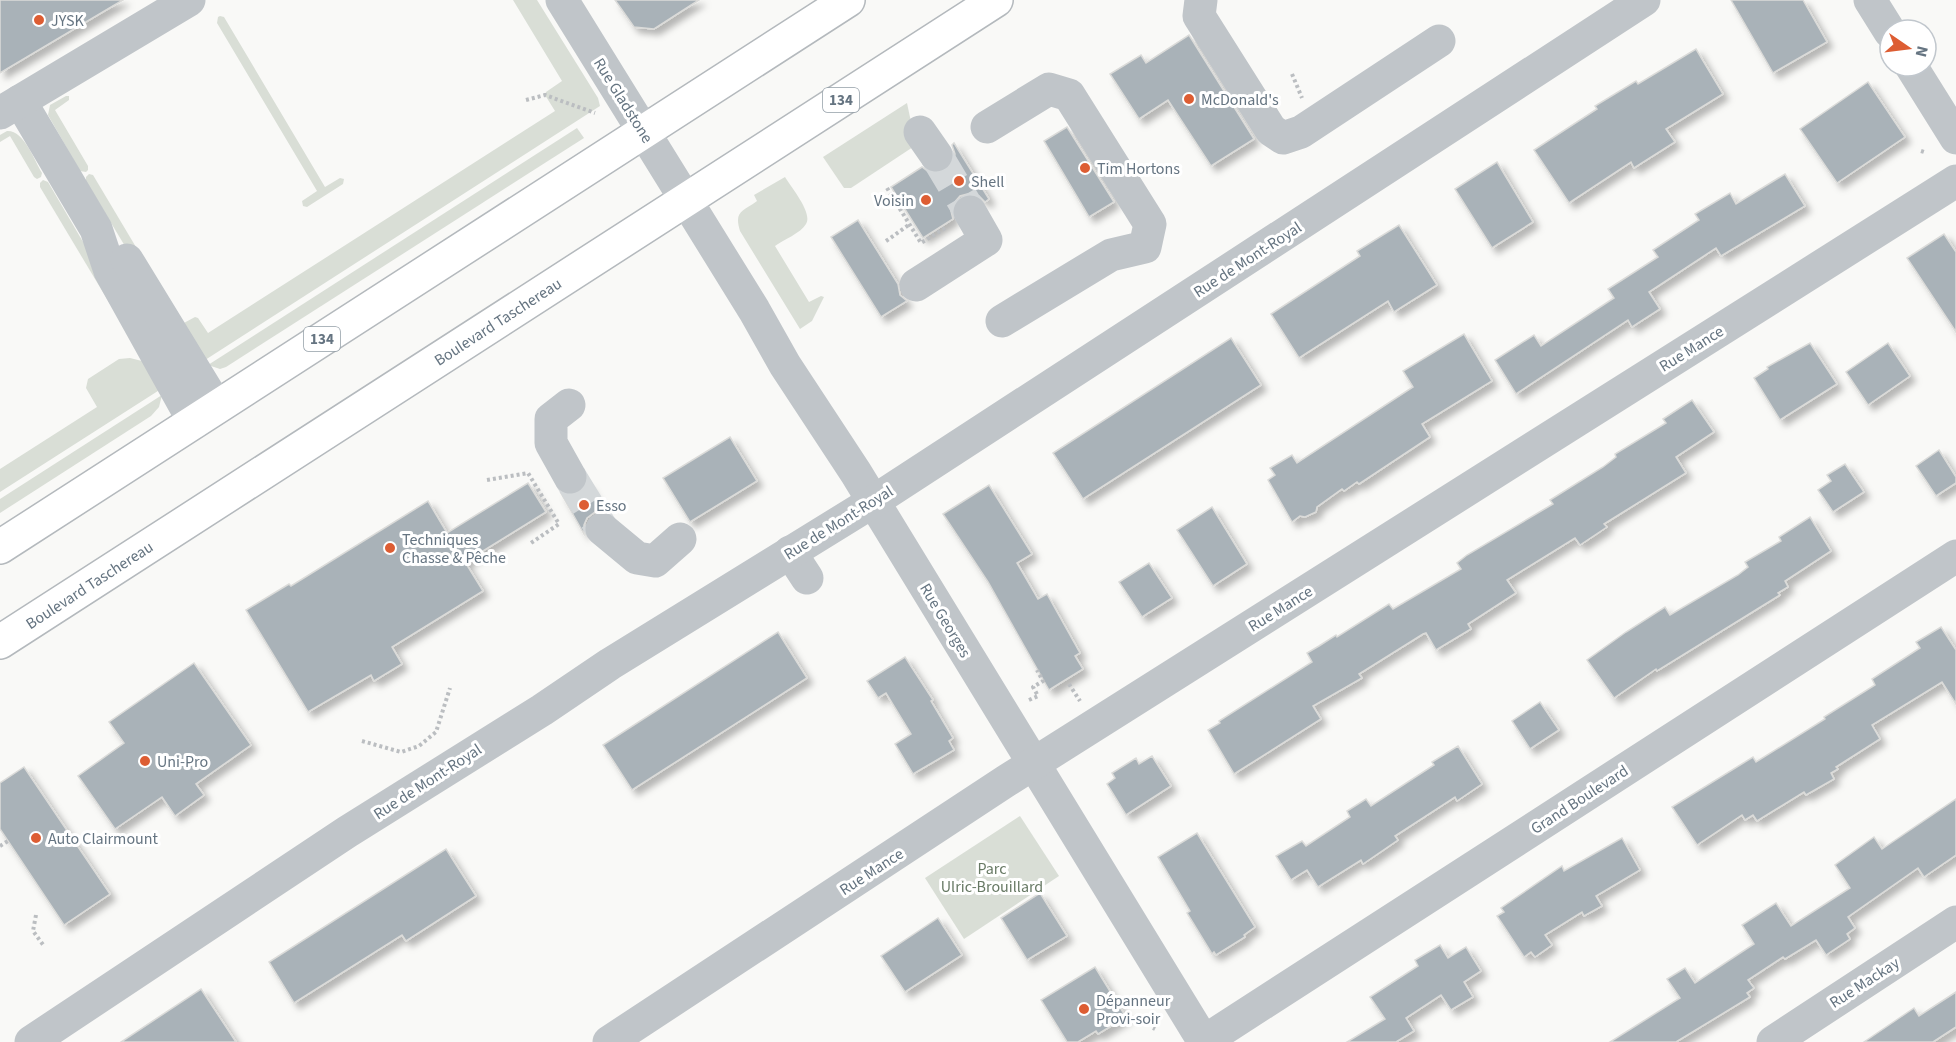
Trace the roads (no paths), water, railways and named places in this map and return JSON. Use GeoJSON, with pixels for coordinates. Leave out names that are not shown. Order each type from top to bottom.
{"type":"FeatureCollection","features":[{"type":"Feature","properties":{"kind":"main road","name":"134"},"geometry":{"type":"LineString","coordinates":[[0,547],[848,0]]}},
{"type":"Feature","properties":{"kind":"main road","name":"Boulevard Taschereau"},"geometry":{"type":"LineString","coordinates":[[0,642],[996,0]]}},
{"type":"Feature","properties":{"kind":"street"},"geometry":{"type":"LineString","coordinates":[[189,0],[10,107],[96,229],[128,261],[206,414]]}},
{"type":"Feature","properties":{"kind":"street","name":"Rue Gladstone"},"geometry":{"type":"LineString","coordinates":[[562,0],[686,200]]}},
{"type":"Feature","properties":{"kind":"street"},"geometry":{"type":"LineString","coordinates":[[1201,0],[1199,16],[1271,130],[1283,138],[1301,132],[1439,40]]}},
{"type":"Feature","properties":{"kind":"street","name":"Rue de Mont-Royal"},"geometry":{"type":"LineString","coordinates":[[31,1042],[366,820],[542,710],[610,664],[799,565],[873,501],[1644,0]]}},
{"type":"Feature","properties":{"kind":"street"},"geometry":{"type":"LineString","coordinates":[[1870,0],[1881,18]]}},
{"type":"Feature","properties":{"kind":"street"},"geometry":{"type":"LineString","coordinates":[[1918,78],[1956,138]]}},
{"type":"Feature","properties":{"kind":"street"},"geometry":{"type":"LineString","coordinates":[[987,127],[1049,89],[1069,94],[1150,224],[1145,248],[1111,255],[1002,321]]}},
{"type":"Feature","properties":{"kind":"street","name":"Rue Mance"},"geometry":{"type":"LineString","coordinates":[[609,1042],[1034,764],[1956,181]]}},
{"type":"Feature","properties":{"kind":"street","name":"Rue Georges"},"geometry":{"type":"LineString","coordinates":[[686,200],[785,364],[873,501],[1203,1042]]}},
{"type":"Feature","properties":{"kind":"street"},"geometry":{"type":"LineString","coordinates":[[916,285],[986,240],[960,218]]}},
{"type":"Feature","properties":{"kind":"street"},"geometry":{"type":"LineString","coordinates":[[569,405],[551,419],[551,443],[570,477]]}},
{"type":"Feature","properties":{"kind":"street"},"geometry":{"type":"LineString","coordinates":[[602,529],[637,558],[655,561],[680,539]]}},
{"type":"Feature","properties":{"kind":"street","name":"Grand Boulevard"},"geometry":{"type":"LineString","coordinates":[[1203,1042],[1956,556]]}},
{"type":"Feature","properties":{"kind":"street","name":"Rue Mackay"},"geometry":{"type":"LineString","coordinates":[[1773,1042],[1956,922]]}},
{"type":"Feature","properties":{"kind":"tunnel"},"geometry":{"type":"LineString","coordinates":[[936,155],[970,212]]}},
{"type":"Feature","properties":{"kind":"tunnel"},"geometry":{"type":"LineString","coordinates":[[570,477],[602,529]]}},
{"type":"Feature","properties":{"kind":"place","name":"JYSK"},"geometry":{"type":"Point","coordinates":[39,20]}},
{"type":"Feature","properties":{"kind":"place","name":"McDonald's"},"geometry":{"type":"Point","coordinates":[1189,99]}},
{"type":"Feature","properties":{"kind":"place","name":"Tim Hortons"},"geometry":{"type":"Point","coordinates":[1085,168]}},
{"type":"Feature","properties":{"kind":"place","name":"Shell"},"geometry":{"type":"Point","coordinates":[959,181]}},
{"type":"Feature","properties":{"kind":"place","name":"Voisin"},"geometry":{"type":"Point","coordinates":[926,200]}},
{"type":"Feature","properties":{"kind":"place","name":"Esso"},"geometry":{"type":"Point","coordinates":[584,505]}},
{"type":"Feature","properties":{"kind":"place","name":"Techniques Chasse & Pêche"},"geometry":{"type":"Point","coordinates":[390,548]}},
{"type":"Feature","properties":{"kind":"place","name":"Uni-Pro"},"geometry":{"type":"Point","coordinates":[145,761]}},
{"type":"Feature","properties":{"kind":"place","name":"Auto Clairmount"},"geometry":{"type":"Point","coordinates":[36,838]}},
{"type":"Feature","properties":{"kind":"place","name":"Dépanneur Provi-soir"},"geometry":{"type":"Point","coordinates":[1084,1009]}},
{"type":"Feature","properties":{"kind":"park label","name":"Parc Ulric-Brouillard"},"geometry":{"type":"Point","coordinates":[992,877]}}]}
